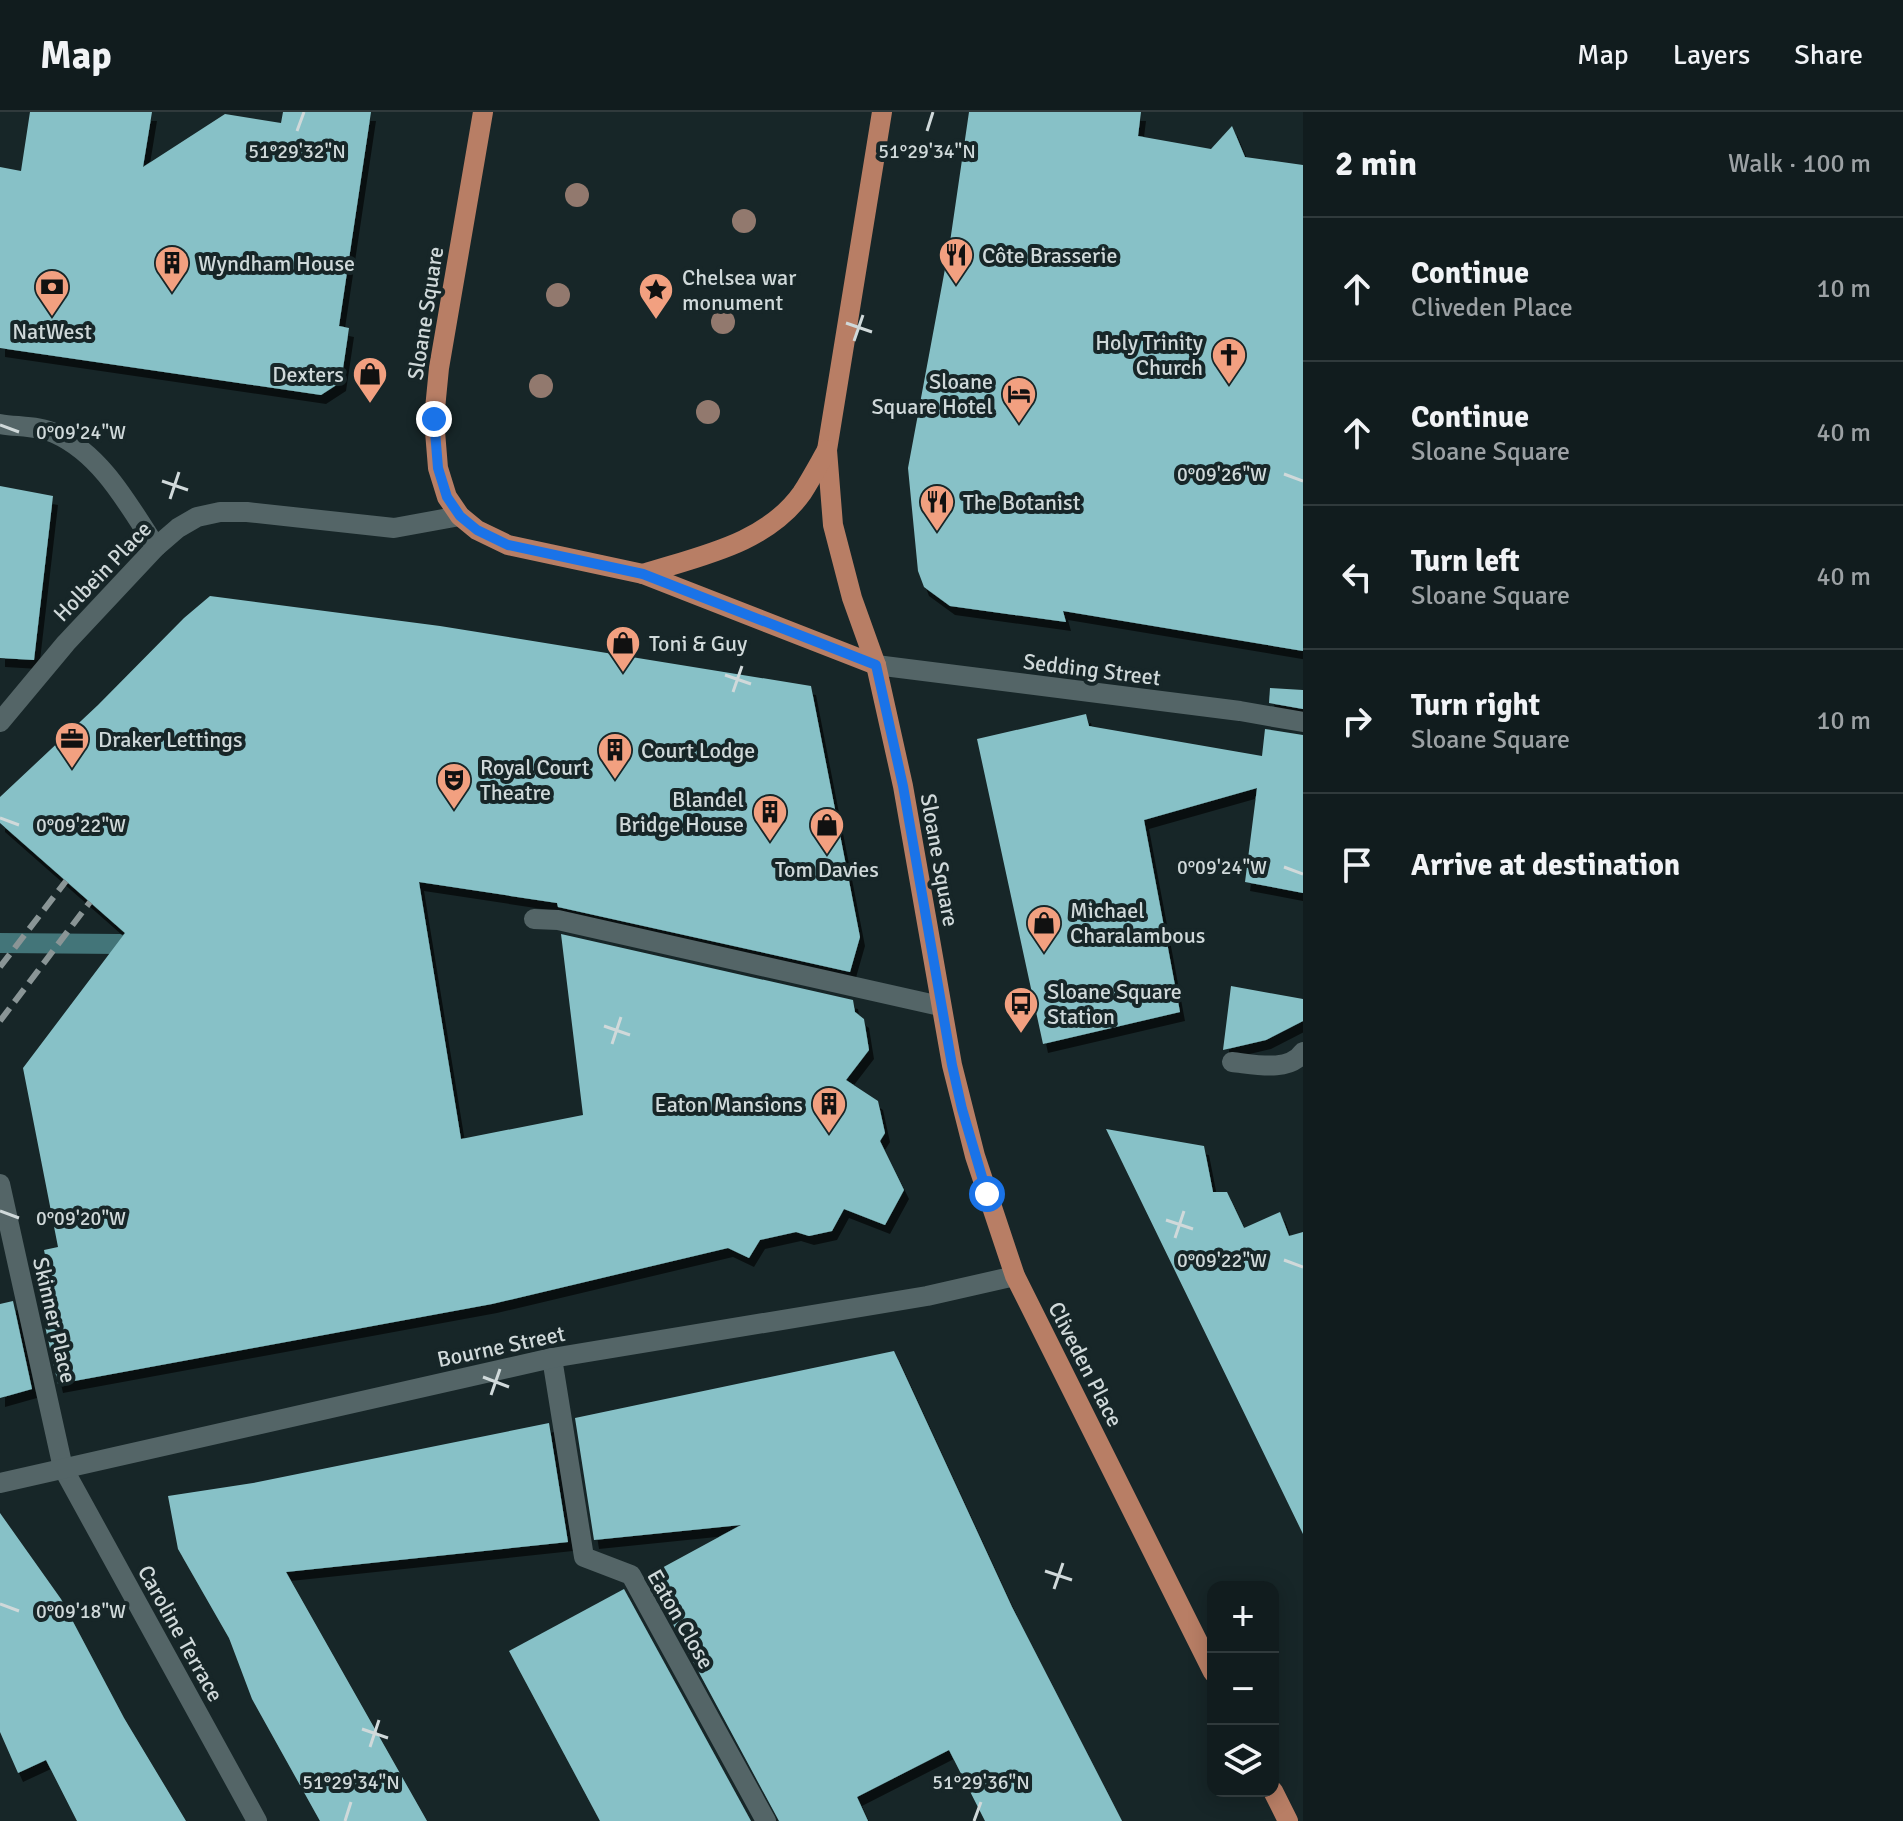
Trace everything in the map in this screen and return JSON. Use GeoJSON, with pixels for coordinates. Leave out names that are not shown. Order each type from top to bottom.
{"type":"FeatureCollection","features":[{"type":"Feature","properties":{"kind":"main road","name":"Sloane Square"},"geometry":{"type":"LineString","coordinates":[[483,112],[439,368],[434,419],[438,468],[447,497],[460,516],[477,530],[508,545],[643,574],[876,665]]}},
{"type":"Feature","properties":{"kind":"main road","name":"Sloane Square"},"geometry":{"type":"LineString","coordinates":[[882,112],[827,450],[833,525],[852,598],[876,665],[903,786],[952,1065]]}},
{"type":"Feature","properties":{"kind":"main road","name":"Sloane Square"},"geometry":{"type":"LineString","coordinates":[[643,574],[759,533],[800,495],[827,450]]}},
{"type":"Feature","properties":{"kind":"main road","name":"Cliveden Place"},"geometry":{"type":"LineString","coordinates":[[952,1065],[979,1168],[1015,1276],[1207,1660]]}},
{"type":"Feature","properties":{"kind":"main road"},"geometry":{"type":"LineString","coordinates":[[1276,1797],[1288,1821]]}},
{"type":"Feature","properties":{"kind":"street"},"geometry":{"type":"LineString","coordinates":[[0,424],[55,432],[89,457],[124,497],[156,547]]}},
{"type":"Feature","properties":{"kind":"street","name":"Holbein Place"},"geometry":{"type":"LineString","coordinates":[[0,722],[66,643],[156,547],[197,517],[220,512],[247,512],[394,528],[460,516]]}},
{"type":"Feature","properties":{"kind":"street","name":"Sedding Street"},"geometry":{"type":"LineString","coordinates":[[876,665],[1240,711],[1303,722]]}},
{"type":"Feature","properties":{"kind":"street"},"geometry":{"type":"LineString","coordinates":[[534,919],[558,920],[940,1006]]}},
{"type":"Feature","properties":{"kind":"street"},"geometry":{"type":"LineString","coordinates":[[1232,1062],[1275,1066],[1299,1058],[1303,1052]]}},
{"type":"Feature","properties":{"kind":"street","name":"Skinner Place"},"geometry":{"type":"LineString","coordinates":[[0,1184],[63,1468]]}},
{"type":"Feature","properties":{"kind":"street","name":"Bourne Street"},"geometry":{"type":"LineString","coordinates":[[0,1483],[552,1358],[927,1296],[1015,1276]]}},
{"type":"Feature","properties":{"kind":"street","name":"Eaton Close"},"geometry":{"type":"LineString","coordinates":[[552,1358],[584,1557],[631,1575],[766,1821]]}},
{"type":"Feature","properties":{"kind":"street","name":"Caroline Terrace"},"geometry":{"type":"LineString","coordinates":[[63,1468],[257,1821]]}},
{"type":"Feature","properties":{"kind":"building","name":"Wyndham House"},"geometry":{"type":"Polygon","coordinates":[[[30,112],[152,112],[143,167],[225,114],[281,123],[283,112],[371,112],[339,326],[349,328],[341,382],[321,395],[0,348],[0,167],[21,171],[30,112]]]}},
{"type":"Feature","properties":{"kind":"building"},"geometry":{"type":"Polygon","coordinates":[[[969,112],[1141,112],[1138,136],[1211,149],[1232,126],[1245,157],[1303,165],[1303,651],[1063,611],[1066,622],[950,606],[924,587],[918,571],[908,468],[950,242],[969,112]]]}},
{"type":"Feature","properties":{"kind":"building"},"geometry":{"type":"Polygon","coordinates":[[[0,486],[53,496],[34,660],[0,658],[0,486]]]}},
{"type":"Feature","properties":{"kind":"building"},"geometry":{"type":"Polygon","coordinates":[[[210,596],[440,626],[811,686],[860,937],[850,972],[558,907],[557,903],[419,882],[461,1139],[583,1115],[561,934],[853,1000],[855,1012],[864,1019],[869,1050],[846,1080],[878,1101],[885,1133],[880,1141],[904,1190],[885,1225],[844,1209],[832,1231],[809,1236],[796,1232],[760,1240],[749,1258],[728,1248],[492,1304],[58,1384],[38,1295],[52,1291],[44,1250],[58,1247],[23,1068],[125,933],[0,823],[0,797],[210,596]]]}},
{"type":"Feature","properties":{"kind":"building"},"geometry":{"type":"Polygon","coordinates":[[[1270,688],[1303,690],[1303,709],[1269,703],[1270,688]]]}},
{"type":"Feature","properties":{"kind":"building"},"geometry":{"type":"Polygon","coordinates":[[[1086,714],[1089,726],[1262,756],[1265,729],[1303,735],[1303,893],[1245,882],[1257,788],[1144,820],[1180,1012],[1043,1044],[977,739],[1086,714]]]}},
{"type":"Feature","properties":{"kind":"building"},"geometry":{"type":"Polygon","coordinates":[[[1231,986],[1303,999],[1303,1021],[1266,1040],[1223,1050],[1231,986]]]}},
{"type":"Feature","properties":{"kind":"building"},"geometry":{"type":"Polygon","coordinates":[[[1106,1129],[1204,1146],[1213,1192],[1227,1192],[1244,1228],[1280,1212],[1289,1236],[1303,1232],[1303,1534],[1106,1129]]]}},
{"type":"Feature","properties":{"kind":"building"},"geometry":{"type":"Polygon","coordinates":[[[13,1301],[32,1389],[0,1398],[0,1304],[13,1301]]]}},
{"type":"Feature","properties":{"kind":"building"},"geometry":{"type":"Polygon","coordinates":[[[894,1351],[1012,1607],[1122,1821],[985,1821],[949,1750],[857,1797],[868,1821],[779,1821],[647,1576],[741,1525],[594,1540],[575,1418],[894,1351]]]}},
{"type":"Feature","properties":{"kind":"building"},"geometry":{"type":"Polygon","coordinates":[[[549,1423],[568,1542],[286,1572],[427,1821],[320,1821],[252,1699],[229,1638],[178,1549],[168,1496],[253,1483],[549,1423]]]}},
{"type":"Feature","properties":{"kind":"building"},"geometry":{"type":"Polygon","coordinates":[[[0,1513],[61,1599],[124,1718],[186,1821],[77,1821],[46,1760],[18,1773],[0,1732],[0,1513]]]}},
{"type":"Feature","properties":{"kind":"building"},"geometry":{"type":"Polygon","coordinates":[[[624,1589],[751,1821],[600,1821],[509,1651],[624,1589]]]}},
{"type":"Feature","properties":{"kind":"waterway"},"geometry":{"type":"LineString","coordinates":[[0,943],[120,944]]}},
{"type":"Feature","properties":{"kind":"railway"},"geometry":{"type":"LineString","coordinates":[[0,967],[66,881]]}},
{"type":"Feature","properties":{"kind":"railway"},"geometry":{"type":"LineString","coordinates":[[0,1021],[90,902]]}},
{"type":"Feature","properties":{"kind":"place","name":"Côte Brasserie"},"geometry":{"type":"Point","coordinates":[956,286]}},
{"type":"Feature","properties":{"kind":"place","name":"Wyndham House"},"geometry":{"type":"Point","coordinates":[172,294]}},
{"type":"Feature","properties":{"kind":"place","name":"NatWest"},"geometry":{"type":"Point","coordinates":[52,318]}},
{"type":"Feature","properties":{"kind":"place","name":"Chelsea war monument"},"geometry":{"type":"Point","coordinates":[656,321]}},
{"type":"Feature","properties":{"kind":"place","name":"Holy Trinity Church"},"geometry":{"type":"Point","coordinates":[1229,386]}},
{"type":"Feature","properties":{"kind":"place","name":"Dexters"},"geometry":{"type":"Point","coordinates":[370,405]}},
{"type":"Feature","properties":{"kind":"place","name":"Sloane Square Hotel"},"geometry":{"type":"Point","coordinates":[1019,425]}},
{"type":"Feature","properties":{"kind":"place","name":"The Botanist"},"geometry":{"type":"Point","coordinates":[937,533]}},
{"type":"Feature","properties":{"kind":"place","name":"Toni & Guy"},"geometry":{"type":"Point","coordinates":[623,674]}},
{"type":"Feature","properties":{"kind":"place","name":"Draker Lettings"},"geometry":{"type":"Point","coordinates":[72,770]}},
{"type":"Feature","properties":{"kind":"place","name":"Court Lodge"},"geometry":{"type":"Point","coordinates":[615,781]}},
{"type":"Feature","properties":{"kind":"place","name":"Royal Court Theatre"},"geometry":{"type":"Point","coordinates":[454,811]}},
{"type":"Feature","properties":{"kind":"place","name":"Blandel Bridge House"},"geometry":{"type":"Point","coordinates":[770,843]}},
{"type":"Feature","properties":{"kind":"place","name":"Tom Davies"},"geometry":{"type":"Point","coordinates":[827,856]}},
{"type":"Feature","properties":{"kind":"place","name":"Michael Charalambous"},"geometry":{"type":"Point","coordinates":[1044,954]}},
{"type":"Feature","properties":{"kind":"place","name":"Sloane Square Station"},"geometry":{"type":"Point","coordinates":[1021,1035]}},
{"type":"Feature","properties":{"kind":"place","name":"Eaton Mansions"},"geometry":{"type":"Point","coordinates":[829,1135]}},
{"type":"Feature","properties":{"kind":"route"},"geometry":{"type":"LineString","coordinates":[[434,419],[438,468],[447,497],[460,516],[477,530],[508,545],[643,574],[876,665],[903,786],[952,1065],[987,1194]]}}]}
